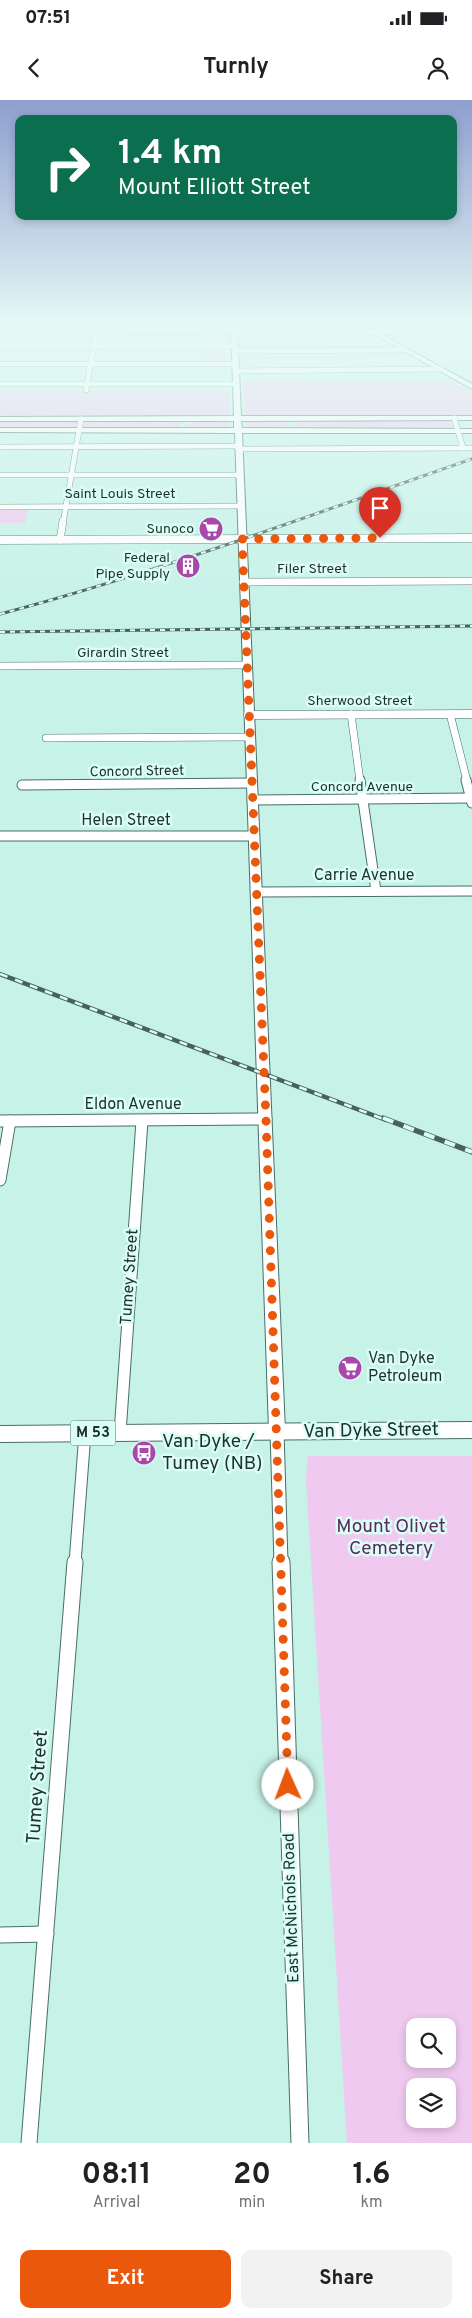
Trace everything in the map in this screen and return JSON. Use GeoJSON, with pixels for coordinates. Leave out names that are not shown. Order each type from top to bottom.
{"type":"FeatureCollection","features":[{"type":"Feature","properties":{"kind":"main road"},"geometry":{"type":"LineString","coordinates":[[196,420],[183,424],[187,428],[196,431]]}},
{"type":"Feature","properties":{"kind":"main road","name":"East McNichols Road"},"geometry":{"type":"LineString","coordinates":[[237,420],[277,1431]]}},
{"type":"Feature","properties":{"kind":"main road"},"geometry":{"type":"LineString","coordinates":[[282,420],[294,424],[291,428],[282,431]]}},
{"type":"Feature","properties":{"kind":"main road"},"geometry":{"type":"LineString","coordinates":[[0,430],[472,431]]}},
{"type":"Feature","properties":{"kind":"main road","name":"Van Dyke Street"},"geometry":{"type":"LineString","coordinates":[[0,1434],[472,1430]]}},
{"type":"Feature","properties":{"kind":"street"},"geometry":{"type":"LineString","coordinates":[[60,540],[81,420]]}},
{"type":"Feature","properties":{"kind":"street"},"geometry":{"type":"LineString","coordinates":[[455,420],[463,448]]}},
{"type":"Feature","properties":{"kind":"street"},"geometry":{"type":"LineString","coordinates":[[0,447],[472,448]]}},
{"type":"Feature","properties":{"kind":"street"},"geometry":{"type":"LineString","coordinates":[[0,476],[239,475]]}},
{"type":"Feature","properties":{"kind":"street","name":"Saint Louis Street"},"geometry":{"type":"LineString","coordinates":[[0,507],[241,506]]}},
{"type":"Feature","properties":{"kind":"street"},"geometry":{"type":"LineString","coordinates":[[0,540],[472,538]]}},
{"type":"Feature","properties":{"kind":"street","name":"Filer Street"},"geometry":{"type":"LineString","coordinates":[[243,582],[472,581]]}},
{"type":"Feature","properties":{"kind":"street","name":"Girardin Street"},"geometry":{"type":"LineString","coordinates":[[0,666],[246,665]]}},
{"type":"Feature","properties":{"kind":"street"},"geometry":{"type":"LineString","coordinates":[[351,714],[376,891]]}},
{"type":"Feature","properties":{"kind":"street"},"geometry":{"type":"LineString","coordinates":[[450,714],[472,800]]}},
{"type":"Feature","properties":{"kind":"street","name":"Sherwood Street"},"geometry":{"type":"LineString","coordinates":[[248,715],[472,714]]}},
{"type":"Feature","properties":{"kind":"street"},"geometry":{"type":"LineString","coordinates":[[46,738],[249,737]]}},
{"type":"Feature","properties":{"kind":"street","name":"Concord Street"},"geometry":{"type":"LineString","coordinates":[[22,785],[251,783]]}},
{"type":"Feature","properties":{"kind":"street","name":"Concord Avenue"},"geometry":{"type":"LineString","coordinates":[[252,800],[472,800]]}},
{"type":"Feature","properties":{"kind":"street","name":"Helen Street"},"geometry":{"type":"LineString","coordinates":[[0,836],[253,836]]}},
{"type":"Feature","properties":{"kind":"street","name":"Carrie Avenue"},"geometry":{"type":"LineString","coordinates":[[256,892],[472,890]]}},
{"type":"Feature","properties":{"kind":"street","name":"Eldon Avenue"},"geometry":{"type":"LineString","coordinates":[[5,1121],[266,1119]]}},
{"type":"Feature","properties":{"kind":"street"},"geometry":{"type":"LineString","coordinates":[[0,1180],[5,1121]]}},
{"type":"Feature","properties":{"kind":"street","name":"Tumey Street"},"geometry":{"type":"LineString","coordinates":[[120,1433],[142,1121]]}},
{"type":"Feature","properties":{"kind":"street","name":"East McNichols Road"},"geometry":{"type":"LineString","coordinates":[[277,1431],[300,2143]]}},
{"type":"Feature","properties":{"kind":"street","name":"Tumey Street"},"geometry":{"type":"LineString","coordinates":[[29,2143],[85,1433]]}},
{"type":"Feature","properties":{"kind":"street"},"geometry":{"type":"LineString","coordinates":[[0,1935],[46,1934]]}},
{"type":"Feature","properties":{"kind":"green space"},"geometry":{"type":"Polygon","coordinates":[[[0,420],[77,422],[76,428],[0,429],[0,420]]]}},
{"type":"Feature","properties":{"kind":"green space"},"geometry":{"type":"Polygon","coordinates":[[[450,420],[452,429],[294,428],[296,425],[291,421],[450,420]]]}},
{"type":"Feature","properties":{"kind":"green space"},"geometry":{"type":"Polygon","coordinates":[[[195,421],[229,421],[230,429],[189,428],[185,425],[195,421]]]}},
{"type":"Feature","properties":{"kind":"green space"},"geometry":{"type":"Polygon","coordinates":[[[246,421],[278,421],[290,425],[287,428],[245,430],[246,421]]]}},
{"type":"Feature","properties":{"kind":"green space"},"geometry":{"type":"Polygon","coordinates":[[[84,422],[183,422],[179,425],[181,428],[83,428],[84,422]]]}},
{"type":"Feature","properties":{"kind":"green space"},"geometry":{"type":"Polygon","coordinates":[[[0,510],[28,510],[25,523],[0,523],[0,510]]]}},
{"type":"Feature","properties":{"kind":"green space","name":"Mount Olivet Cemetery"},"geometry":{"type":"Polygon","coordinates":[[[308,1456],[472,1456],[472,2143],[347,2143],[306,1480],[308,1456]]]}},
{"type":"Feature","properties":{"kind":"railway"},"geometry":{"type":"LineString","coordinates":[[0,614],[179,561],[472,459]]}},
{"type":"Feature","properties":{"kind":"railway"},"geometry":{"type":"LineString","coordinates":[[0,632],[472,626]]}},
{"type":"Feature","properties":{"kind":"railway"},"geometry":{"type":"LineString","coordinates":[[0,974],[386,1120]]}},
{"type":"Feature","properties":{"kind":"railway"},"geometry":{"type":"LineString","coordinates":[[383,1118],[472,1152]]}},
{"type":"Feature","properties":{"kind":"place","name":"Sunoco"},"geometry":{"type":"Point","coordinates":[211,529]}},
{"type":"Feature","properties":{"kind":"place","name":"Federal Pipe Supply"},"geometry":{"type":"Point","coordinates":[188,566]}},
{"type":"Feature","properties":{"kind":"place","name":"Van Dyke Petroleum"},"geometry":{"type":"Point","coordinates":[350,1368]}},
{"type":"Feature","properties":{"kind":"place","name":"Van Dyke / Tumey (NB)"},"geometry":{"type":"Point","coordinates":[144,1453]}},
{"type":"Feature","properties":{"kind":"route"},"geometry":{"type":"LineString","coordinates":[[288,1785],[266,1119],[242,539],[380,538]]}}]}
